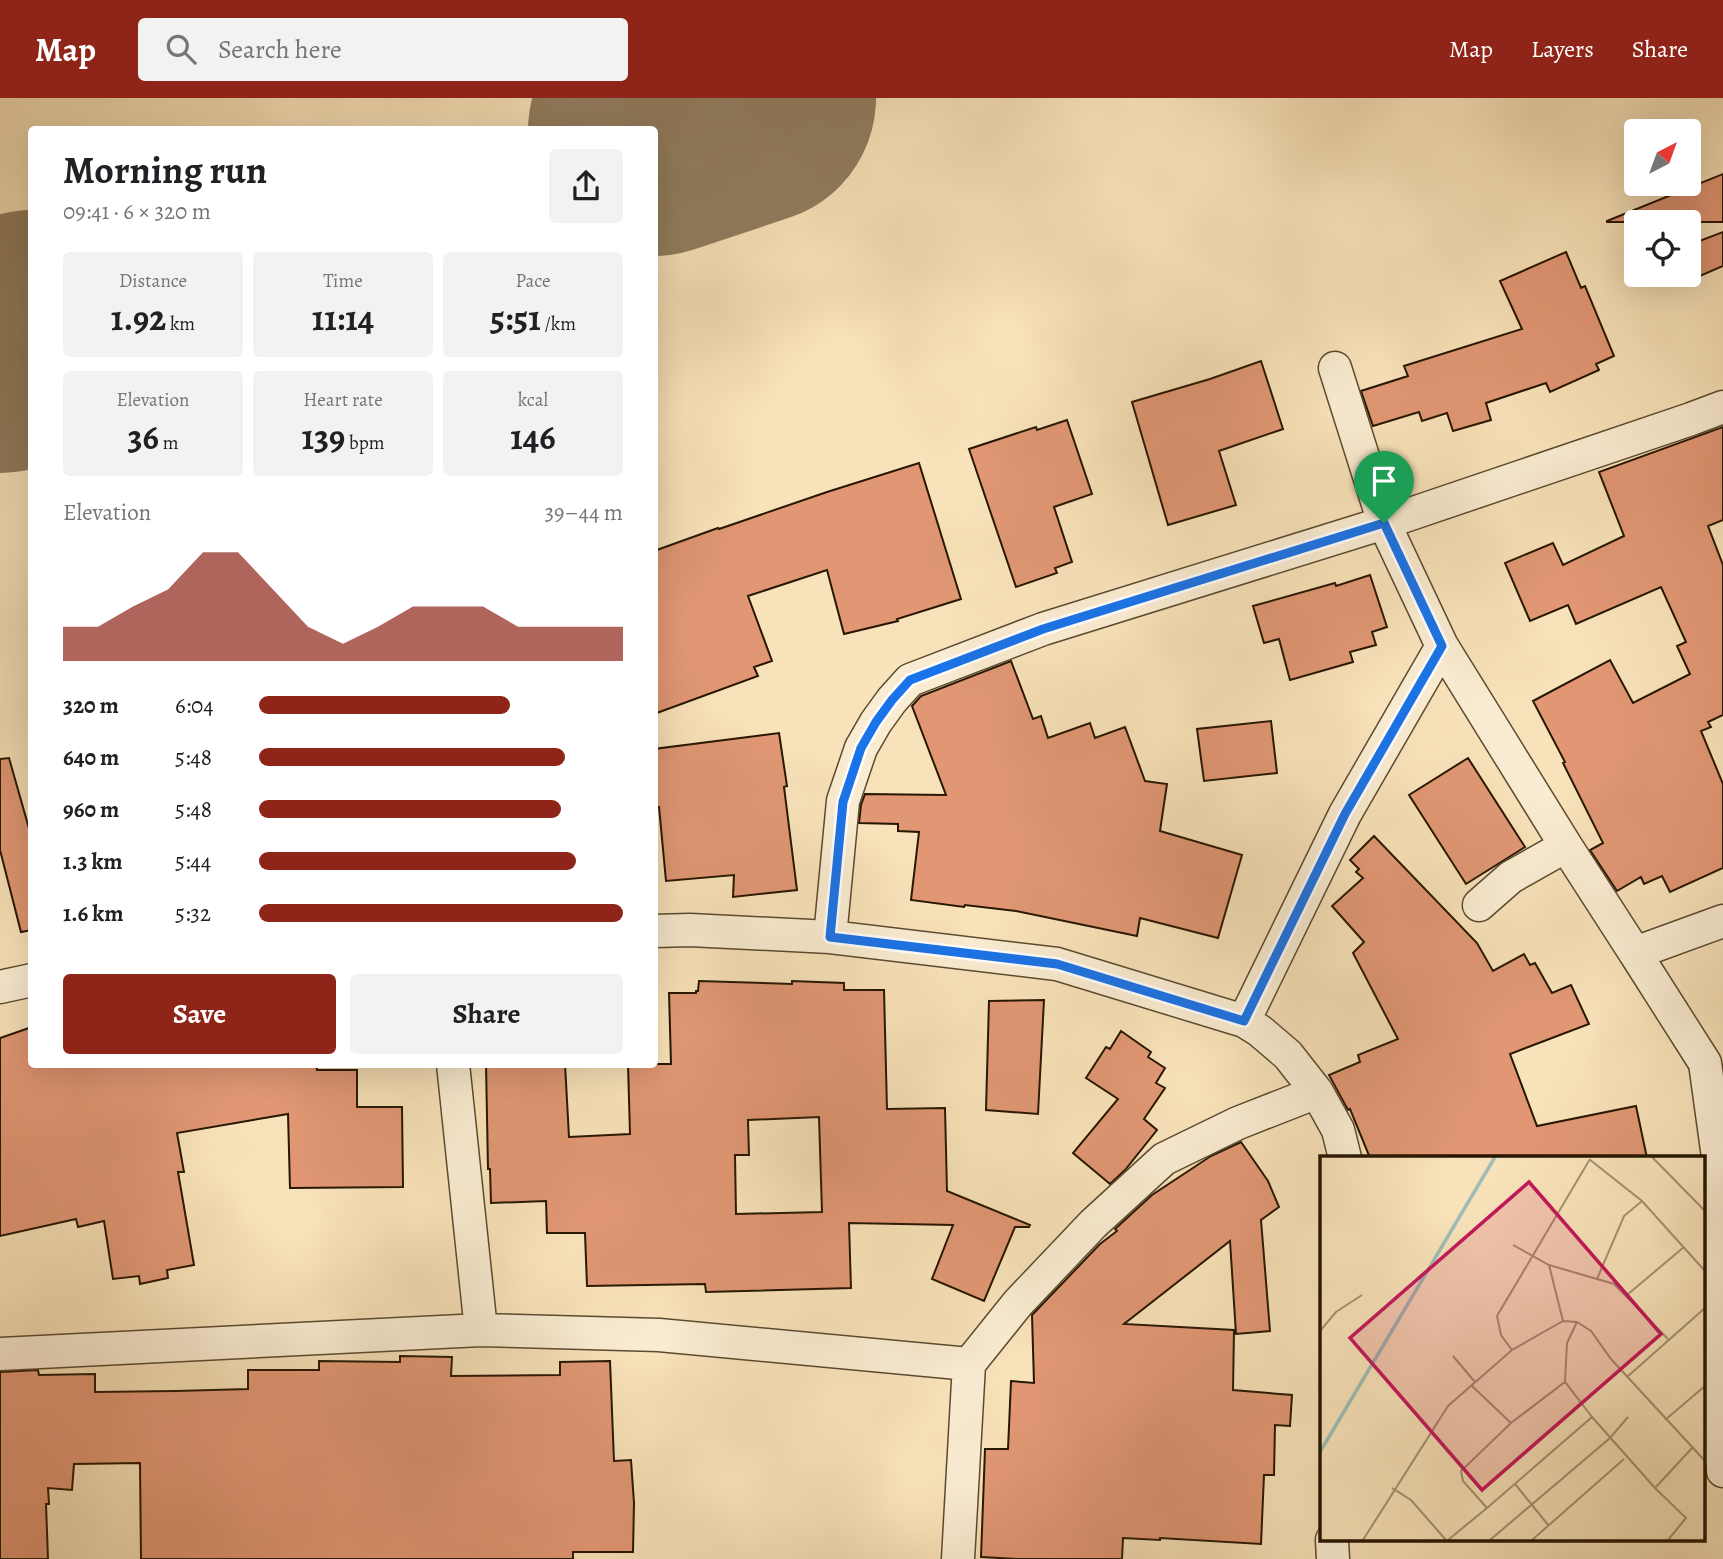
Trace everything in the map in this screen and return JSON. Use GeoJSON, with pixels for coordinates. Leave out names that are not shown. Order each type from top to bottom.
{"type":"FeatureCollection","features":[{"type":"Feature","properties":{"kind":"street"},"geometry":{"type":"LineString","coordinates":[[1335,368],[1384,523],[1442,646],[1705,1063],[1723,1186],[1716,1396],[1723,1471]]}},
{"type":"Feature","properties":{"kind":"street"},"geometry":{"type":"LineString","coordinates":[[830,937],[843,802],[861,748],[876,722],[910,680],[1043,629],[1384,523],[1723,407]]}},
{"type":"Feature","properties":{"kind":"street"},"geometry":{"type":"LineString","coordinates":[[1244,1021],[1345,814],[1442,646]]}},
{"type":"Feature","properties":{"kind":"street"},"geometry":{"type":"LineString","coordinates":[[1479,905],[1511,877],[1566,846]]}},
{"type":"Feature","properties":{"kind":"street"},"geometry":{"type":"LineString","coordinates":[[1635,953],[1723,921]]}},
{"type":"Feature","properties":{"kind":"street"},"geometry":{"type":"LineString","coordinates":[[658,931],[830,937],[1057,964],[1244,1021],[1287,1055],[1317,1092],[1338,1130],[1344,1156]]}},
{"type":"Feature","properties":{"kind":"street"},"geometry":{"type":"LineString","coordinates":[[0,987],[28,981]]}},
{"type":"Feature","properties":{"kind":"street"},"geometry":{"type":"LineString","coordinates":[[453,1068],[481,1330]]}},
{"type":"Feature","properties":{"kind":"street"},"geometry":{"type":"LineString","coordinates":[[958,1559],[969,1364],[1018,1303],[1093,1224],[1164,1159],[1238,1124],[1317,1092]]}},
{"type":"Feature","properties":{"kind":"street"},"geometry":{"type":"LineString","coordinates":[[0,1354],[481,1330],[659,1335],[969,1364]]}},
{"type":"Feature","properties":{"kind":"building"},"geometry":{"type":"Polygon","coordinates":[[[1723,174],[1723,222],[1701,222],[1701,210],[1634,210],[1669,196],[1701,196],[1701,183],[1723,174]]]}},
{"type":"Feature","properties":{"kind":"building"},"geometry":{"type":"Polygon","coordinates":[[[1624,214],[1624,222],[1607,221],[1624,214]]]}},
{"type":"Feature","properties":{"kind":"building"},"geometry":{"type":"Polygon","coordinates":[[[1723,232],[1723,266],[1701,276],[1701,240],[1723,232]]]}},
{"type":"Feature","properties":{"kind":"building"},"geometry":{"type":"Polygon","coordinates":[[[1566,252],[1581,288],[1585,286],[1614,356],[1596,364],[1599,370],[1550,392],[1546,383],[1486,403],[1491,420],[1453,431],[1447,413],[1422,421],[1419,412],[1373,426],[1361,391],[1408,376],[1404,366],[1522,329],[1500,281],[1566,252]]]}},
{"type":"Feature","properties":{"kind":"building"},"geometry":{"type":"Polygon","coordinates":[[[1261,361],[1283,429],[1219,451],[1236,505],[1168,525],[1132,402],[1261,361]]]}},
{"type":"Feature","properties":{"kind":"building"},"geometry":{"type":"Polygon","coordinates":[[[1067,420],[1092,494],[1054,507],[1072,562],[1055,568],[1057,573],[1016,587],[969,449],[1067,420]]]}},
{"type":"Feature","properties":{"kind":"building"},"geometry":{"type":"Polygon","coordinates":[[[1723,427],[1723,520],[1708,526],[1723,565],[1723,715],[1708,722],[1711,727],[1701,731],[1723,784],[1723,868],[1670,892],[1662,876],[1644,884],[1641,877],[1617,891],[1590,850],[1603,843],[1533,701],[1610,660],[1633,703],[1690,674],[1677,646],[1686,642],[1661,587],[1576,624],[1568,605],[1530,621],[1505,563],[1553,543],[1563,565],[1624,536],[1599,472],[1723,427]]]}},
{"type":"Feature","properties":{"kind":"building"},"geometry":{"type":"Polygon","coordinates":[[[919,463],[961,599],[897,619],[898,621],[844,634],[827,570],[748,596],[772,661],[754,667],[758,676],[658,713],[658,550],[919,463]]]}},
{"type":"Feature","properties":{"kind":"building"},"geometry":{"type":"Polygon","coordinates":[[[1370,575],[1387,627],[1372,632],[1376,645],[1350,652],[1353,662],[1290,680],[1279,639],[1264,643],[1253,606],[1370,575]]]}},
{"type":"Feature","properties":{"kind":"building"},"geometry":{"type":"Polygon","coordinates":[[[1011,661],[1033,719],[1041,716],[1048,738],[1090,723],[1095,738],[1125,727],[1145,781],[1167,784],[1160,831],[1242,855],[1218,938],[1140,918],[1137,936],[1016,911],[911,900],[919,832],[898,831],[898,824],[859,823],[865,794],[946,795],[912,706],[921,696],[1011,661]]]}},
{"type":"Feature","properties":{"kind":"building"},"geometry":{"type":"Polygon","coordinates":[[[1271,721],[1277,773],[1204,781],[1197,729],[1271,721]]]}},
{"type":"Feature","properties":{"kind":"building"},"geometry":{"type":"Polygon","coordinates":[[[779,733],[797,890],[733,897],[734,875],[666,881],[658,807],[658,748],[779,733]]]}},
{"type":"Feature","properties":{"kind":"building"},"geometry":{"type":"Polygon","coordinates":[[[9,758],[28,825],[28,931],[21,932],[0,850],[0,759],[9,758]]]}},
{"type":"Feature","properties":{"kind":"building"},"geometry":{"type":"Polygon","coordinates":[[[1468,758],[1525,847],[1466,884],[1409,795],[1468,758]]]}},
{"type":"Feature","properties":{"kind":"building"},"geometry":{"type":"Polygon","coordinates":[[[1374,836],[1477,943],[1493,971],[1524,954],[1530,965],[1535,963],[1552,993],[1571,985],[1589,1024],[1510,1054],[1537,1126],[1636,1106],[1647,1156],[1369,1156],[1350,1109],[1348,1110],[1329,1075],[1360,1062],[1358,1055],[1398,1039],[1353,953],[1364,942],[1332,906],[1363,878],[1356,872],[1359,869],[1350,860],[1374,836]]]}},
{"type":"Feature","properties":{"kind":"building"},"geometry":{"type":"Polygon","coordinates":[[[699,981],[844,983],[844,990],[884,990],[887,1109],[945,1108],[947,1191],[1030,1225],[1015,1227],[984,1301],[932,1279],[953,1225],[849,1223],[851,1288],[706,1292],[705,1284],[587,1286],[585,1233],[547,1233],[546,1201],[491,1203],[486,1068],[565,1068],[569,1137],[630,1134],[628,1068],[658,1068],[658,1064],[671,1064],[669,993],[696,991],[699,981]],[[819,1117],[748,1120],[749,1155],[735,1155],[736,1214],[822,1212],[819,1117]]]}},
{"type":"Feature","properties":{"kind":"building"},"geometry":{"type":"Polygon","coordinates":[[[1044,1000],[1038,1114],[986,1110],[989,1001],[1044,1000]]]}},
{"type":"Feature","properties":{"kind":"building"},"geometry":{"type":"Polygon","coordinates":[[[28,1028],[28,1068],[357,1070],[357,1107],[402,1107],[403,1187],[290,1188],[288,1114],[177,1133],[184,1172],[178,1172],[194,1265],[167,1270],[168,1278],[140,1284],[139,1276],[113,1279],[104,1221],[78,1227],[76,1219],[0,1236],[0,1038],[28,1028]]]}},
{"type":"Feature","properties":{"kind":"building"},"geometry":{"type":"Polygon","coordinates":[[[1121,1031],[1151,1052],[1148,1057],[1165,1068],[1156,1083],[1165,1088],[1144,1119],[1157,1130],[1125,1170],[1110,1184],[1073,1153],[1118,1099],[1086,1078],[1106,1047],[1110,1049],[1121,1031]]]}},
{"type":"Feature","properties":{"kind":"building"},"geometry":{"type":"Polygon","coordinates":[[[1241,1142],[1268,1181],[1279,1207],[1261,1220],[1270,1331],[1236,1334],[1230,1241],[1124,1324],[1234,1330],[1233,1390],[1292,1395],[1290,1426],[1275,1425],[1274,1475],[1264,1475],[1261,1544],[1123,1538],[1122,1559],[981,1557],[985,1449],[1008,1449],[1011,1381],[1034,1383],[1032,1315],[1100,1244],[1117,1231],[1115,1229],[1152,1195],[1211,1156],[1241,1142]]]}},
{"type":"Feature","properties":{"kind":"building"},"geometry":{"type":"Polygon","coordinates":[[[400,1356],[452,1357],[451,1376],[560,1375],[560,1362],[610,1361],[614,1461],[631,1460],[633,1552],[573,1552],[573,1559],[141,1559],[140,1463],[74,1464],[72,1490],[48,1488],[48,1559],[0,1559],[0,1372],[38,1370],[39,1375],[95,1374],[95,1392],[248,1389],[248,1370],[319,1370],[319,1361],[400,1362],[400,1356]]]}},
{"type":"Feature","properties":{"kind":"runway"},"geometry":{"type":"LineString","coordinates":[[658,129],[750,98]]}},
{"type":"Feature","properties":{"kind":"runway"},"geometry":{"type":"LineString","coordinates":[[0,347],[28,337]]}},
{"type":"Feature","properties":{"kind":"route"},"geometry":{"type":"LineString","coordinates":[[1384,523],[1442,646],[1345,814],[1244,1021],[1057,964],[830,937],[843,802],[861,748],[876,722],[910,680],[1043,629],[1384,523]]}}]}
